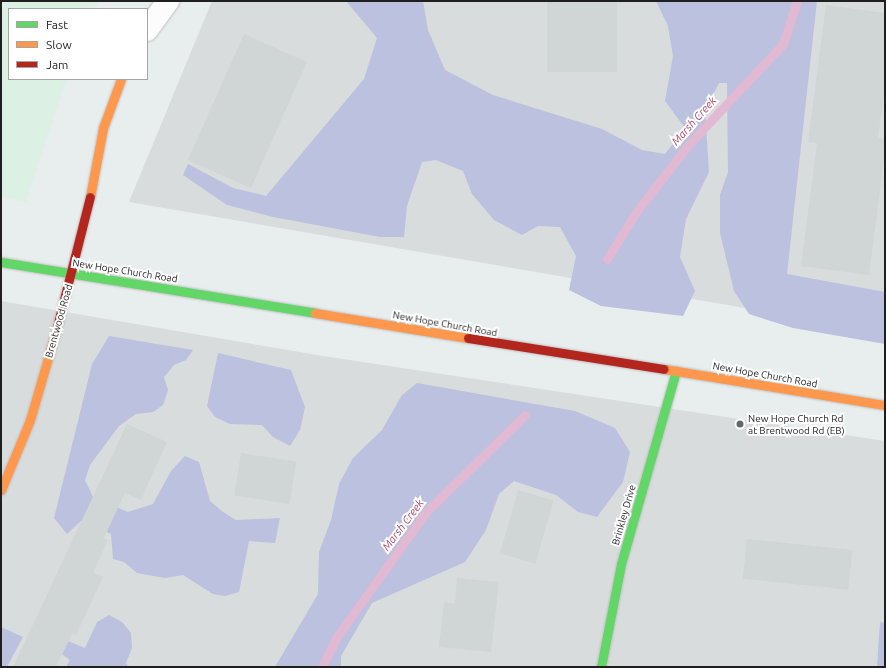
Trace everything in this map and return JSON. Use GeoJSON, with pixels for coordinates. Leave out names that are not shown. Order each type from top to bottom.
{"type":"FeatureCollection","features":[{"type":"Feature","properties":{"kind":"main road","name":"Brentwood Road"},"geometry":{"type":"LineString","coordinates":[[1,490],[30,420],[72,275],[103,128],[121,80]]}},
{"type":"Feature","properties":{"kind":"main road","name":"New Hope Church Road"},"geometry":{"type":"LineString","coordinates":[[1,262],[72,275],[885,405]]}},
{"type":"Feature","properties":{"kind":"main road","name":"Brinkley Drive"},"geometry":{"type":"LineString","coordinates":[[600,667],[621,564],[676,371]]}},
{"type":"Feature","properties":{"kind":"street"},"geometry":{"type":"LineString","coordinates":[[148,29],[168,1]]}},
{"type":"Feature","properties":{"kind":"shaded area"},"geometry":{"type":"Polygon","coordinates":[[[1,1],[99,1],[95,8],[8,8],[8,80],[67,80],[26,202],[1,197],[1,1]]]}},
{"type":"Feature","properties":{"kind":"shaded area"},"geometry":{"type":"Polygon","coordinates":[[[212,1],[885,1],[885,332],[129,202],[212,1]]]}},
{"type":"Feature","properties":{"kind":"shaded area"},"geometry":{"type":"Polygon","coordinates":[[[346,1],[423,1],[428,30],[445,70],[493,95],[602,129],[642,150],[665,154],[685,128],[665,101],[673,56],[668,26],[656,1],[817,1],[787,274],[885,292],[885,344],[793,328],[749,314],[734,291],[720,233],[720,195],[728,172],[727,83],[719,83],[705,110],[709,172],[686,219],[680,257],[695,291],[683,316],[601,306],[569,290],[576,256],[560,227],[538,226],[522,235],[494,220],[472,194],[463,171],[436,160],[422,162],[407,206],[404,237],[380,237],[273,217],[227,205],[183,175],[188,164],[233,188],[266,196],[364,79],[377,38],[346,1]]]}},
{"type":"Feature","properties":{"kind":"shaded area"},"geometry":{"type":"Polygon","coordinates":[[[1,301],[323,356],[885,441],[885,667],[1,667],[1,301]]]}},
{"type":"Feature","properties":{"kind":"shaded area"},"geometry":{"type":"Polygon","coordinates":[[[109,336],[193,350],[186,360],[174,365],[164,377],[168,390],[163,405],[153,412],[136,414],[119,426],[90,465],[85,480],[93,497],[128,512],[153,504],[171,471],[185,456],[199,462],[210,501],[223,512],[236,520],[280,518],[275,543],[249,541],[239,592],[225,596],[213,594],[183,575],[165,578],[137,573],[124,562],[113,559],[111,534],[81,521],[67,534],[54,518],[92,364],[109,336]]]}},
{"type":"Feature","properties":{"kind":"shaded area"},"geometry":{"type":"Polygon","coordinates":[[[218,353],[291,370],[305,407],[300,430],[290,446],[273,437],[262,425],[230,424],[215,417],[207,406],[218,353]]]}},
{"type":"Feature","properties":{"kind":"shaded area"},"geometry":{"type":"Polygon","coordinates":[[[417,383],[575,411],[615,428],[630,452],[623,482],[597,517],[578,512],[556,495],[514,481],[499,494],[486,530],[465,562],[372,603],[341,656],[341,667],[275,667],[318,594],[319,552],[331,520],[339,484],[353,458],[382,430],[402,395],[417,383]]]}},
{"type":"Feature","properties":{"kind":"shaded area"},"geometry":{"type":"Polygon","coordinates":[[[109,615],[122,622],[131,633],[132,648],[126,663],[128,667],[66,667],[70,660],[52,647],[58,637],[85,648],[97,622],[109,615]]]}},
{"type":"Feature","properties":{"kind":"shaded area"},"geometry":{"type":"Polygon","coordinates":[[[880,622],[885,623],[885,667],[877,667],[880,622]]]}},
{"type":"Feature","properties":{"kind":"shaded area"},"geometry":{"type":"Polygon","coordinates":[[[1,627],[23,637],[7,667],[1,667],[1,627]]]}},
{"type":"Feature","properties":{"kind":"building"},"geometry":{"type":"Polygon","coordinates":[[[547,1],[617,1],[617,72],[547,72],[547,1]]]}},
{"type":"Feature","properties":{"kind":"building"},"geometry":{"type":"Polygon","coordinates":[[[826,5],[885,13],[885,86],[878,138],[885,139],[885,152],[869,275],[801,266],[817,143],[808,142],[826,5]]]}},
{"type":"Feature","properties":{"kind":"building"},"geometry":{"type":"Polygon","coordinates":[[[244,34],[307,62],[251,188],[188,160],[244,34]]]}},
{"type":"Feature","properties":{"kind":"building"},"geometry":{"type":"Polygon","coordinates":[[[127,424],[167,442],[141,500],[125,493],[104,538],[108,540],[93,573],[103,577],[76,635],[72,634],[56,667],[13,667],[127,424]]]}},
{"type":"Feature","properties":{"kind":"building"},"geometry":{"type":"Polygon","coordinates":[[[241,453],[296,462],[290,504],[234,495],[241,453]]]}},
{"type":"Feature","properties":{"kind":"building"},"geometry":{"type":"Polygon","coordinates":[[[518,490],[554,500],[535,564],[500,553],[518,490]]]}},
{"type":"Feature","properties":{"kind":"building"},"geometry":{"type":"Polygon","coordinates":[[[747,539],[852,550],[848,590],[743,579],[747,539]]]}},
{"type":"Feature","properties":{"kind":"building"},"geometry":{"type":"Polygon","coordinates":[[[457,578],[499,582],[491,652],[439,647],[444,602],[455,604],[457,578]]]}},
{"type":"Feature","properties":{"kind":"waterway","name":"Marsh Creek"},"geometry":{"type":"LineString","coordinates":[[607,259],[637,211],[689,144],[783,44],[797,1]]}},
{"type":"Feature","properties":{"kind":"waterway","name":"Marsh Creek"},"geometry":{"type":"LineString","coordinates":[[322,667],[336,638],[427,511],[525,415]]}},
{"type":"Feature","properties":{"kind":"traffic: fast"},"geometry":{"type":"LineString","coordinates":[[1,262],[315,313]]}},
{"type":"Feature","properties":{"kind":"traffic: fast"},"geometry":{"type":"LineString","coordinates":[[601,667],[621,564],[676,371]]}},
{"type":"Feature","properties":{"kind":"traffic: slow"},"geometry":{"type":"LineString","coordinates":[[90,197],[103,128],[121,80]]}},
{"type":"Feature","properties":{"kind":"traffic: slow"},"geometry":{"type":"LineString","coordinates":[[315,313],[468,338]]}},
{"type":"Feature","properties":{"kind":"traffic: slow"},"geometry":{"type":"LineString","coordinates":[[1,490],[30,420],[57,327]]}},
{"type":"Feature","properties":{"kind":"traffic: slow"},"geometry":{"type":"LineString","coordinates":[[664,369],[885,405]]}},
{"type":"Feature","properties":{"kind":"traffic: jam"},"geometry":{"type":"LineString","coordinates":[[57,327],[90,197]]}},
{"type":"Feature","properties":{"kind":"traffic: jam"},"geometry":{"type":"LineString","coordinates":[[468,338],[664,369]]}},
{"type":"Feature","properties":{"kind":"place","name":"New Hope Church Rd at Brentwood Rd (EB)"},"geometry":{"type":"Point","coordinates":[740,424]}}]}
